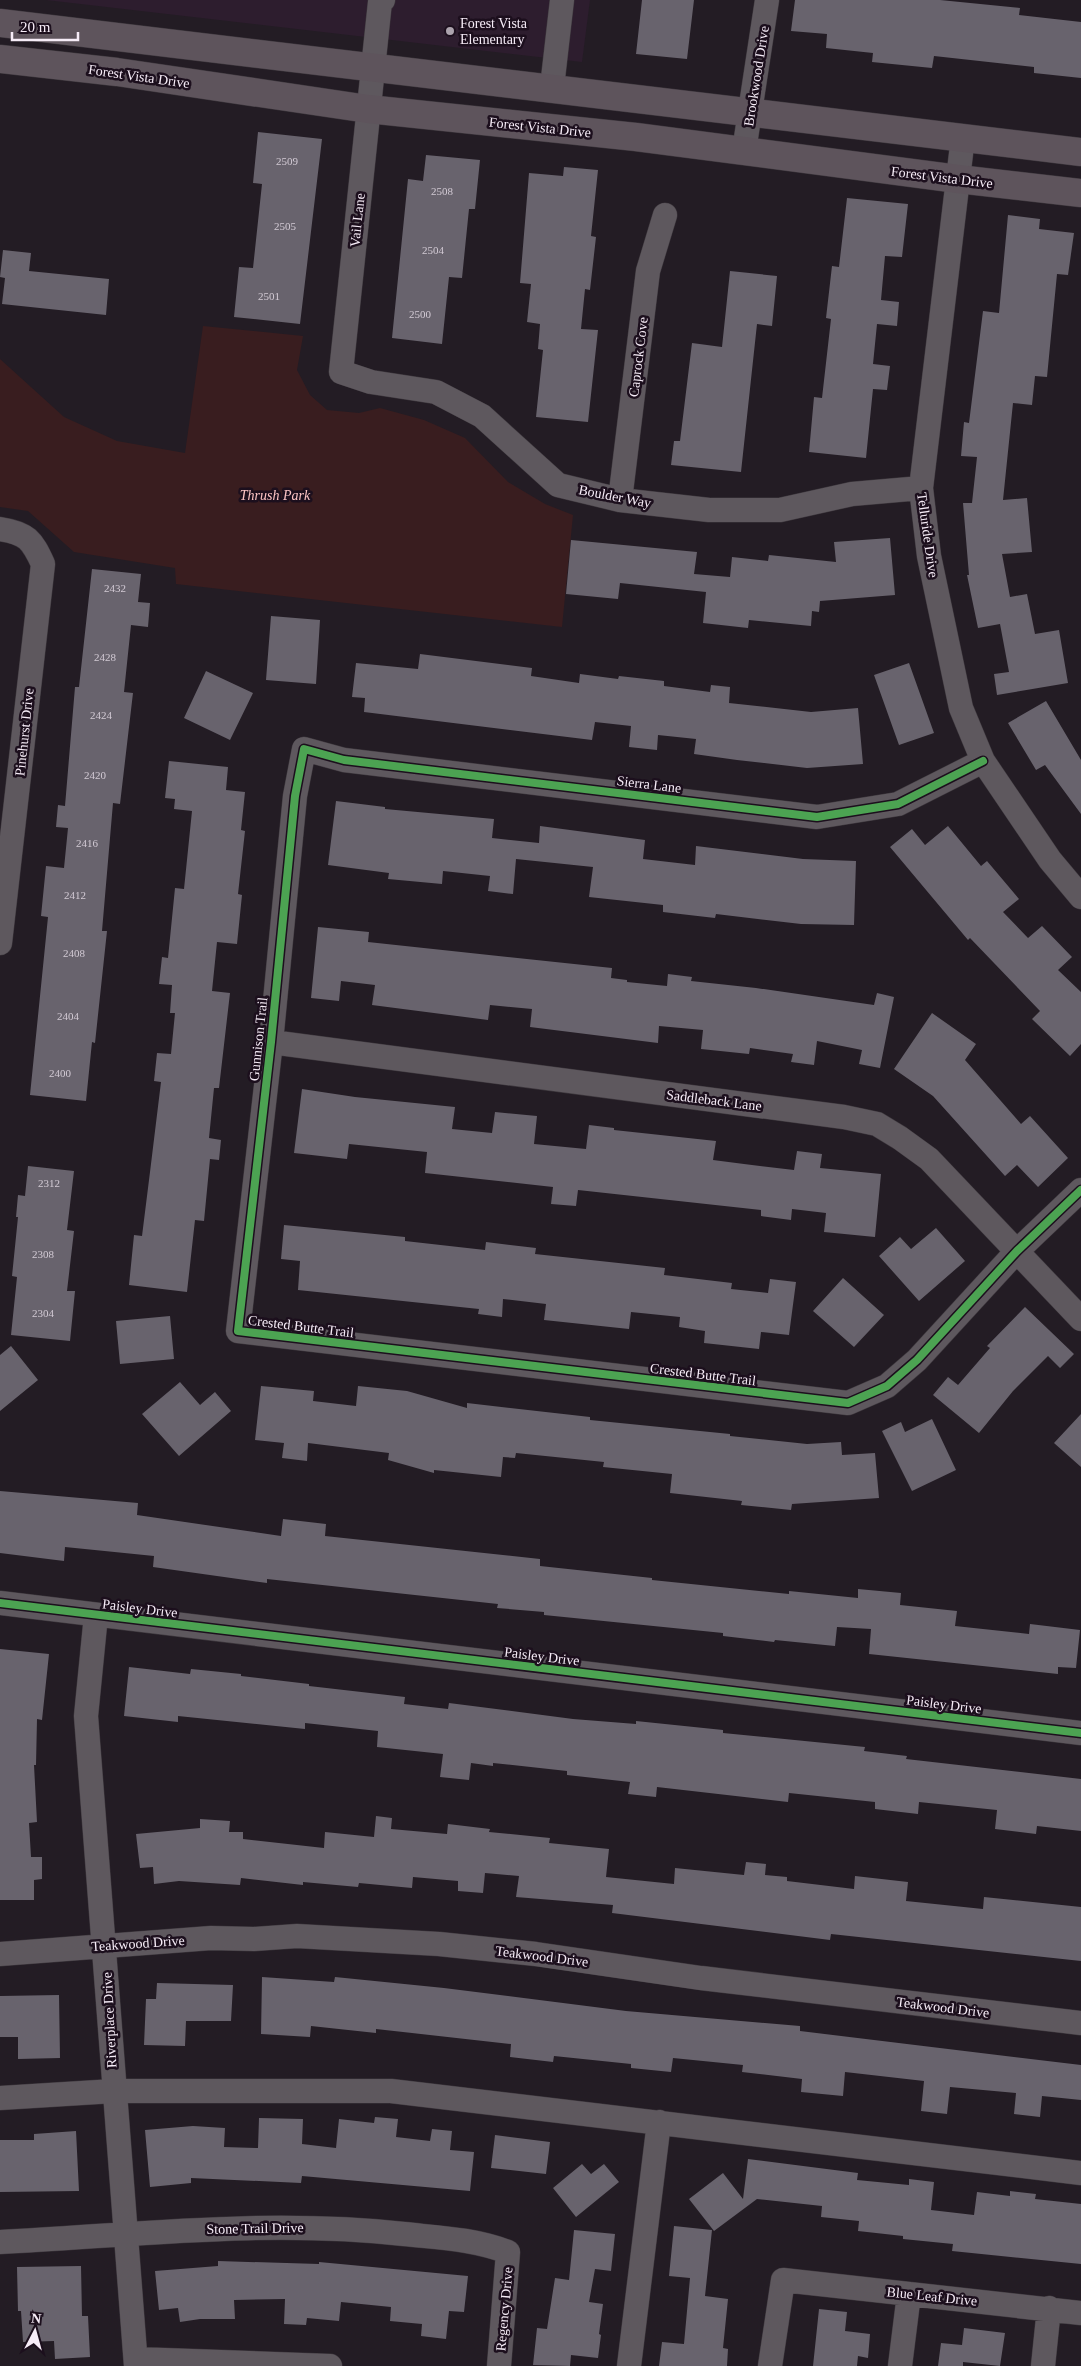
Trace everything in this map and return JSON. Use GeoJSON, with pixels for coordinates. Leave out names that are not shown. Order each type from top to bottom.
{"type":"FeatureCollection","features":[{"type":"Feature","properties":{"kind":"main road"},"geometry":{"type":"LineString","coordinates":[[0,23],[552,87],[1081,152]]}},
{"type":"Feature","properties":{"kind":"main road","name":"Forest Vista Drive"},"geometry":{"type":"LineString","coordinates":[[0,59],[117,72],[368,109],[626,136],[1081,193]]}},
{"type":"Feature","properties":{"kind":"street","name":"Vail Lane"},"geometry":{"type":"LineString","coordinates":[[341,372],[372,67],[380,2],[383,0]]}},
{"type":"Feature","properties":{"kind":"street"},"geometry":{"type":"LineString","coordinates":[[552,87],[562,0]]}},
{"type":"Feature","properties":{"kind":"street","name":"Brookwood Drive"},"geometry":{"type":"LineString","coordinates":[[744,151],[767,0]]}},
{"type":"Feature","properties":{"kind":"street","name":"Telluride Drive"},"geometry":{"type":"LineString","coordinates":[[963,137],[921,488],[929,556],[961,708],[983,761],[1050,860],[1081,897]]}},
{"type":"Feature","properties":{"kind":"street","name":"Caprock Cove"},"geometry":{"type":"LineString","coordinates":[[620,500],[648,271],[664,215]]}},
{"type":"Feature","properties":{"kind":"street","name":"Boulder Way"},"geometry":{"type":"LineString","coordinates":[[341,372],[371,382],[436,392],[482,416],[558,485],[620,500],[709,510],[780,510],[852,494],[921,488]]}},
{"type":"Feature","properties":{"kind":"street","name":"Pinehurst Drive"},"geometry":{"type":"LineString","coordinates":[[0,943],[43,564],[34,544],[8,530]]}},
{"type":"Feature","properties":{"kind":"street","name":"Sierra Lane"},"geometry":{"type":"LineString","coordinates":[[304,749],[344,760],[817,817],[864,811],[898,804],[983,761]]}},
{"type":"Feature","properties":{"kind":"street","name":"Gunnison Trail"},"geometry":{"type":"LineString","coordinates":[[238,1331],[271,1042],[295,796],[304,749]]}},
{"type":"Feature","properties":{"kind":"street","name":"Saddleback Lane"},"geometry":{"type":"LineString","coordinates":[[271,1042],[834,1116],[877,1124],[929,1159],[1081,1318]]}},
{"type":"Feature","properties":{"kind":"street","name":"Crested Butte Trail"},"geometry":{"type":"LineString","coordinates":[[238,1331],[848,1404],[887,1386],[917,1360],[1017,1252],[1081,1190]]}},
{"type":"Feature","properties":{"kind":"street","name":"Paisley Drive"},"geometry":{"type":"LineString","coordinates":[[0,1603],[1081,1733]]}},
{"type":"Feature","properties":{"kind":"street","name":"Riverplace Drive"},"geometry":{"type":"LineString","coordinates":[[96,1615],[86,1716],[105,1945],[124,2233],[136,2362]]}},
{"type":"Feature","properties":{"kind":"street","name":"Teakwood Drive"},"geometry":{"type":"LineString","coordinates":[[0,1954],[211,1938],[254,1939],[297,1936],[439,1944],[536,1954],[710,1980],[1081,2023]]}},
{"type":"Feature","properties":{"kind":"street"},"geometry":{"type":"LineString","coordinates":[[0,2098],[114,2091],[391,2091],[1081,2173]]}},
{"type":"Feature","properties":{"kind":"street"},"geometry":{"type":"LineString","coordinates":[[629,2366],[659,2122]]}},
{"type":"Feature","properties":{"kind":"street","name":"Stone Trail Drive"},"geometry":{"type":"LineString","coordinates":[[0,2242],[239,2227],[353,2228],[482,2242],[508,2252]]}},
{"type":"Feature","properties":{"kind":"street","name":"Regency Drive"},"geometry":{"type":"LineString","coordinates":[[499,2366],[508,2252]]}},
{"type":"Feature","properties":{"kind":"street","name":"Blue Leaf Drive"},"geometry":{"type":"LineString","coordinates":[[770,2366],[783,2280],[1081,2313]]}},
{"type":"Feature","properties":{"kind":"street"},"geometry":{"type":"LineString","coordinates":[[900,2366],[908,2294]]}},
{"type":"Feature","properties":{"kind":"street"},"geometry":{"type":"LineString","coordinates":[[1043,2366],[1049,2308]]}},
{"type":"Feature","properties":{"kind":"street"},"geometry":{"type":"LineString","coordinates":[[136,2362],[315,2365]]}},
{"type":"Feature","properties":{"kind":"shaded area","name":"Forest Vista Elementary"},"geometry":{"type":"Polygon","coordinates":[[[46,0],[590,0],[582,62],[46,0]]]}},
{"type":"Feature","properties":{"kind":"green space","name":"Thrush Park"},"geometry":{"type":"Polygon","coordinates":[[[203,326],[303,336],[297,370],[310,395],[327,410],[359,413],[380,408],[424,420],[465,438],[508,482],[545,504],[573,515],[562,627],[176,584],[175,568],[74,552],[28,511],[0,507],[0,359],[64,417],[117,441],[185,453],[203,326]]]}},
{"type":"Feature","properties":{"kind":"building"},"geometry":{"type":"Polygon","coordinates":[[[642,0],[694,0],[687,59],[636,54],[642,0]]]}},
{"type":"Feature","properties":{"kind":"building"},"geometry":{"type":"Polygon","coordinates":[[[795,0],[940,0],[1020,8],[1019,15],[1081,22],[1081,78],[1034,73],[1034,67],[934,56],[932,68],[872,62],[873,53],[826,48],[827,34],[791,31],[795,0]]]}},
{"type":"Feature","properties":{"kind":"building"},"geometry":{"type":"Polygon","coordinates":[[[258,132],[322,139],[300,324],[234,317],[239,267],[253,268],[262,184],[253,183],[258,132]]]}},
{"type":"Feature","properties":{"kind":"building"},"geometry":{"type":"Polygon","coordinates":[[[426,155],[480,160],[475,209],[469,209],[462,278],[449,277],[442,344],[392,338],[408,179],[423,181],[426,155]]]}},
{"type":"Feature","properties":{"kind":"building"},"geometry":{"type":"Polygon","coordinates":[[[564,167],[598,170],[591,236],[596,237],[590,290],[585,289],[581,329],[598,330],[588,422],[536,417],[543,350],[538,349],[540,324],[527,322],[531,284],[520,283],[529,173],[563,176],[564,167]]]}},
{"type":"Feature","properties":{"kind":"building"},"geometry":{"type":"Polygon","coordinates":[[[847,198],[908,204],[902,257],[885,256],[881,300],[899,302],[897,326],[877,324],[873,364],[890,366],[887,390],[873,389],[866,458],[809,452],[814,397],[822,398],[831,319],[826,318],[832,266],[839,267],[847,198]]]}},
{"type":"Feature","properties":{"kind":"building"},"geometry":{"type":"Polygon","coordinates":[[[1008,215],[1040,219],[1039,229],[1074,233],[1068,275],[1057,274],[1047,377],[1035,376],[1032,405],[1013,403],[1003,500],[1027,498],[1032,552],[1002,554],[1010,597],[1027,594],[1035,634],[1059,630],[1068,683],[997,695],[994,674],[1009,672],[1000,624],[978,628],[967,575],[969,575],[963,503],[972,503],[977,457],[961,456],[964,422],[969,423],[983,311],[999,313],[1008,215]]]}},
{"type":"Feature","properties":{"kind":"building"},"geometry":{"type":"Polygon","coordinates":[[[3,250],[31,253],[29,271],[109,279],[106,315],[2,304],[5,278],[0,277],[3,250]]]}},
{"type":"Feature","properties":{"kind":"building"},"geometry":{"type":"Polygon","coordinates":[[[730,271],[777,276],[772,326],[757,324],[741,472],[671,465],[674,441],[680,441],[692,343],[722,347],[730,271]]]}},
{"type":"Feature","properties":{"kind":"building"},"geometry":{"type":"Polygon","coordinates":[[[890,538],[895,595],[820,601],[819,612],[812,611],[811,626],[749,620],[748,628],[703,623],[706,592],[620,583],[618,599],[566,594],[571,540],[697,552],[694,574],[730,577],[732,557],[768,561],[769,555],[836,562],[834,542],[890,538]]]}},
{"type":"Feature","properties":{"kind":"building"},"geometry":{"type":"Polygon","coordinates":[[[92,569],[141,574],[138,602],[150,603],[148,627],[131,625],[124,692],[133,693],[120,804],[113,803],[102,931],[107,931],[95,1043],[92,1042],[86,1101],[30,1095],[48,917],[41,916],[46,866],[64,868],[68,828],[56,827],[58,805],[65,806],[75,687],[79,687],[92,569]]]}},
{"type":"Feature","properties":{"kind":"building"},"geometry":{"type":"Polygon","coordinates":[[[271,616],[320,620],[316,684],[266,680],[271,616]]]}},
{"type":"Feature","properties":{"kind":"building"},"geometry":{"type":"Polygon","coordinates":[[[420,654],[532,668],[531,676],[579,683],[580,674],[618,679],[619,676],[664,681],[664,686],[710,692],[711,685],[730,687],[729,703],[811,712],[858,708],[863,764],[807,768],[694,754],[696,739],[658,735],[657,750],[629,747],[631,726],[595,722],[592,740],[364,712],[365,698],[352,697],[356,663],[418,669],[420,654]]]}},
{"type":"Feature","properties":{"kind":"building"},"geometry":{"type":"Polygon","coordinates":[[[909,663],[934,733],[899,745],[874,675],[909,663]]]}},
{"type":"Feature","properties":{"kind":"building"},"geometry":{"type":"Polygon","coordinates":[[[206,671],[253,693],[230,740],[184,718],[206,671]]]}},
{"type":"Feature","properties":{"kind":"building"},"geometry":{"type":"Polygon","coordinates":[[[1046,701],[1081,760],[1081,814],[1045,765],[1036,770],[1008,723],[1046,701]]]}},
{"type":"Feature","properties":{"kind":"building"},"geometry":{"type":"Polygon","coordinates":[[[169,761],[228,767],[226,790],[245,792],[241,830],[245,831],[238,894],[242,895],[237,944],[217,942],[212,991],[230,993],[219,1088],[214,1088],[209,1138],[221,1140],[219,1160],[210,1159],[204,1221],[195,1220],[187,1292],[129,1285],[134,1235],[142,1236],[161,1082],[154,1081],[157,1053],[171,1054],[175,1013],[170,1013],[172,985],[159,984],[162,957],[168,958],[175,888],[184,889],[192,811],[174,809],[175,799],[165,798],[169,761]]]}},
{"type":"Feature","properties":{"kind":"building"},"geometry":{"type":"Polygon","coordinates":[[[336,801],[385,807],[385,809],[494,819],[492,838],[539,843],[540,826],[645,840],[643,859],[695,865],[696,846],[803,859],[856,861],[854,925],[801,924],[716,914],[715,918],[663,912],[663,905],[589,897],[593,867],[516,859],[513,894],[488,891],[490,876],[443,871],[442,884],[388,879],[389,873],[328,865],[336,801]]]}},
{"type":"Feature","properties":{"kind":"building"},"geometry":{"type":"Polygon","coordinates":[[[948,826],[981,866],[987,861],[1019,899],[1003,912],[1028,938],[1042,926],[1072,957],[1058,970],[1081,992],[1081,1044],[1070,1056],[1032,1019],[1040,1011],[970,938],[968,940],[890,847],[912,829],[925,845],[948,826]]]}},
{"type":"Feature","properties":{"kind":"building"},"geometry":{"type":"Polygon","coordinates":[[[318,927],[369,932],[368,942],[612,968],[611,978],[627,980],[627,982],[667,986],[668,974],[692,977],[691,981],[756,988],[874,1005],[877,993],[894,997],[880,1068],[859,1064],[862,1050],[817,1041],[814,1065],[791,1062],[793,1054],[750,1048],[749,1054],[701,1049],[703,1030],[659,1026],[658,1043],[530,1027],[532,1009],[490,1005],[488,1020],[372,1005],[375,985],[341,981],[339,1001],[311,998],[318,927]]]}},
{"type":"Feature","properties":{"kind":"building"},"geometry":{"type":"Polygon","coordinates":[[[932,1013],[976,1044],[965,1060],[1021,1124],[1030,1116],[1068,1158],[1038,1187],[1017,1165],[1005,1176],[933,1096],[894,1069],[932,1013]]]}},
{"type":"Feature","properties":{"kind":"building"},"geometry":{"type":"Polygon","coordinates":[[[302,1089],[355,1097],[455,1107],[452,1129],[492,1133],[495,1112],[537,1116],[534,1144],[586,1149],[589,1125],[614,1128],[614,1130],[716,1141],[713,1160],[744,1164],[794,1170],[797,1151],[822,1154],[820,1168],[881,1174],[875,1237],[824,1232],[826,1213],[792,1209],[791,1220],[761,1216],[761,1210],[578,1190],[576,1206],[551,1204],[553,1187],[425,1173],[427,1152],[349,1144],[347,1159],[294,1153],[302,1089]]]}},
{"type":"Feature","properties":{"kind":"building"},"geometry":{"type":"Polygon","coordinates":[[[28,1166],[74,1171],[67,1230],[74,1231],[67,1291],[75,1291],[70,1341],[11,1335],[17,1277],[12,1276],[18,1217],[16,1217],[18,1195],[25,1196],[28,1166]]]}},
{"type":"Feature","properties":{"kind":"building"},"geometry":{"type":"Polygon","coordinates":[[[284,1225],[405,1237],[405,1241],[485,1250],[486,1242],[536,1248],[535,1254],[665,1268],[664,1275],[732,1283],[731,1289],[768,1293],[770,1279],[796,1282],[789,1335],[761,1332],[759,1349],[704,1343],[705,1331],[679,1327],[680,1317],[631,1312],[629,1329],[544,1320],[546,1304],[503,1299],[502,1317],[478,1314],[479,1309],[298,1290],[300,1261],[281,1259],[284,1225]]]}},
{"type":"Feature","properties":{"kind":"building"},"geometry":{"type":"Polygon","coordinates":[[[936,1228],[965,1261],[919,1301],[879,1256],[900,1237],[911,1249],[936,1228]]]}},
{"type":"Feature","properties":{"kind":"building"},"geometry":{"type":"Polygon","coordinates":[[[843,1278],[884,1315],[854,1347],[813,1311],[843,1278]]]}},
{"type":"Feature","properties":{"kind":"building"},"geometry":{"type":"Polygon","coordinates":[[[1025,1307],[1074,1354],[1060,1368],[1048,1356],[1013,1391],[979,1433],[933,1395],[948,1377],[958,1385],[990,1348],[987,1346],[1025,1307]]]}},
{"type":"Feature","properties":{"kind":"building"},"geometry":{"type":"Polygon","coordinates":[[[170,1316],[174,1359],[120,1364],[116,1321],[170,1316]]]}},
{"type":"Feature","properties":{"kind":"building"},"geometry":{"type":"Polygon","coordinates":[[[11,1346],[38,1380],[0,1411],[0,1355],[11,1346]]]}},
{"type":"Feature","properties":{"kind":"building"},"geometry":{"type":"Polygon","coordinates":[[[180,1382],[200,1405],[215,1392],[231,1411],[179,1456],[142,1414],[180,1382]]]}},
{"type":"Feature","properties":{"kind":"building"},"geometry":{"type":"Polygon","coordinates":[[[261,1386],[314,1391],[313,1401],[356,1406],[358,1386],[407,1391],[467,1408],[467,1403],[590,1417],[590,1420],[807,1444],[841,1442],[842,1455],[875,1453],[879,1498],[792,1504],[791,1510],[741,1505],[742,1501],[670,1493],[672,1474],[603,1467],[604,1462],[516,1453],[515,1458],[503,1457],[501,1477],[434,1470],[434,1473],[388,1460],[389,1453],[308,1443],[307,1461],[282,1458],[284,1443],[255,1440],[261,1386]]]}},
{"type":"Feature","properties":{"kind":"building"},"geometry":{"type":"Polygon","coordinates":[[[1081,1414],[1081,1467],[1054,1443],[1081,1414]]]}},
{"type":"Feature","properties":{"kind":"building"},"geometry":{"type":"Polygon","coordinates":[[[932,1419],[956,1470],[912,1491],[882,1431],[901,1422],[905,1432],[932,1419]]]}},
{"type":"Feature","properties":{"kind":"building"},"geometry":{"type":"Polygon","coordinates":[[[0,1491],[138,1503],[137,1515],[281,1536],[283,1519],[326,1524],[325,1536],[540,1559],[540,1566],[652,1578],[652,1580],[789,1594],[789,1591],[858,1598],[858,1589],[901,1593],[900,1605],[957,1611],[955,1626],[1029,1634],[1030,1624],[1080,1630],[1076,1668],[1058,1667],[1058,1674],[869,1654],[871,1629],[837,1627],[835,1646],[775,1640],[774,1642],[723,1636],[723,1633],[544,1615],[544,1612],[497,1608],[498,1604],[267,1579],[267,1583],[153,1567],[154,1556],[65,1547],[64,1561],[0,1553],[0,1491]]]}},
{"type":"Feature","properties":{"kind":"building"},"geometry":{"type":"Polygon","coordinates":[[[0,1649],[49,1654],[42,1720],[37,1719],[36,1765],[34,1765],[37,1822],[29,1823],[31,1857],[42,1857],[42,1879],[34,1880],[34,1900],[0,1900],[0,1649]]]}},
{"type":"Feature","properties":{"kind":"building"},"geometry":{"type":"Polygon","coordinates":[[[129,1667],[190,1674],[191,1669],[241,1674],[241,1676],[309,1684],[309,1686],[405,1697],[404,1704],[448,1709],[449,1703],[573,1719],[636,1724],[636,1721],[723,1730],[723,1733],[865,1747],[864,1751],[907,1756],[906,1759],[1081,1779],[1081,1831],[1037,1826],[1036,1834],[995,1829],[997,1810],[919,1802],[918,1814],[875,1809],[875,1802],[789,1793],[788,1802],[657,1787],[656,1797],[628,1794],[630,1782],[567,1775],[567,1771],[493,1763],[493,1766],[471,1763],[469,1780],[440,1777],[443,1754],[377,1747],[378,1731],[305,1723],[305,1729],[178,1716],[178,1722],[124,1716],[129,1667]]]}},
{"type":"Feature","properties":{"kind":"building"},"geometry":{"type":"Polygon","coordinates":[[[376,1816],[392,1818],[391,1829],[447,1834],[448,1824],[490,1829],[489,1832],[550,1838],[549,1843],[609,1849],[606,1877],[674,1884],[675,1868],[744,1875],[746,1862],[766,1864],[765,1875],[787,1877],[787,1881],[854,1889],[855,1876],[908,1882],[906,1901],[983,1909],[984,1897],[1081,1907],[1081,1961],[831,1934],[830,1940],[612,1913],[613,1905],[516,1897],[519,1876],[485,1873],[483,1893],[458,1891],[458,1881],[413,1877],[412,1888],[359,1883],[358,1887],[303,1882],[303,1885],[241,1878],[240,1885],[179,1881],[154,1884],[153,1867],[140,1868],[136,1834],[200,1828],[200,1819],[230,1821],[229,1832],[243,1832],[243,1839],[324,1848],[325,1832],[374,1837],[376,1816]]]}},
{"type":"Feature","properties":{"kind":"building"},"geometry":{"type":"Polygon","coordinates":[[[262,1977],[334,1982],[335,1977],[444,1988],[626,2011],[800,2026],[800,2031],[1081,2065],[1081,2100],[1042,2096],[1040,2117],[1014,2114],[1016,2093],[950,2087],[947,2114],[921,2111],[924,2081],[845,2072],[843,2096],[801,2092],[802,2079],[742,2072],[743,2065],[673,2058],[671,2072],[631,2068],[631,2064],[554,2056],[553,2062],[510,2057],[511,2044],[376,2029],[376,2033],[311,2026],[310,2037],[261,2034],[262,1977]]]}},
{"type":"Feature","properties":{"kind":"building"},"geometry":{"type":"Polygon","coordinates":[[[157,1983],[233,1985],[231,2021],[186,2021],[185,2046],[144,2045],[146,1999],[156,1999],[157,1983]]]}},
{"type":"Feature","properties":{"kind":"building"},"geometry":{"type":"Polygon","coordinates":[[[59,1995],[60,2058],[18,2059],[18,2037],[0,2037],[0,1996],[59,1995]]]}},
{"type":"Feature","properties":{"kind":"building"},"geometry":{"type":"Polygon","coordinates":[[[375,2117],[398,2119],[396,2137],[430,2141],[432,2129],[452,2131],[450,2150],[474,2152],[470,2191],[302,2176],[301,2183],[191,2178],[191,2183],[150,2187],[145,2130],[193,2126],[225,2128],[224,2147],[258,2148],[259,2118],[303,2119],[302,2144],[336,2148],[339,2119],[374,2123],[375,2117]]]}},
{"type":"Feature","properties":{"kind":"building"},"geometry":{"type":"Polygon","coordinates":[[[76,2131],[79,2191],[0,2192],[0,2140],[34,2140],[34,2134],[76,2131]]]}},
{"type":"Feature","properties":{"kind":"building"},"geometry":{"type":"Polygon","coordinates":[[[495,2135],[550,2142],[546,2174],[491,2168],[495,2135]]]}},
{"type":"Feature","properties":{"kind":"building"},"geometry":{"type":"Polygon","coordinates":[[[748,2159],[858,2173],[857,2180],[909,2185],[909,2179],[934,2182],[931,2210],[974,2215],[977,2192],[1010,2196],[1010,2191],[1036,2194],[1035,2199],[1081,2204],[1081,2264],[952,2251],[953,2244],[903,2239],[903,2236],[858,2231],[859,2221],[821,2217],[822,2206],[757,2199],[714,2231],[689,2199],[723,2173],[743,2199],[748,2159]]]}},
{"type":"Feature","properties":{"kind":"building"},"geometry":{"type":"Polygon","coordinates":[[[582,2164],[591,2174],[604,2164],[619,2182],[576,2217],[553,2188],[582,2164]]]}},
{"type":"Feature","properties":{"kind":"building"},"geometry":{"type":"Polygon","coordinates":[[[674,2226],[712,2230],[705,2296],[728,2299],[723,2348],[728,2349],[727,2366],[659,2366],[662,2342],[684,2344],[690,2278],[669,2276],[674,2226]]]}},
{"type":"Feature","properties":{"kind":"building"},"geometry":{"type":"Polygon","coordinates":[[[574,2230],[615,2234],[611,2271],[595,2269],[589,2302],[603,2304],[598,2358],[571,2355],[570,2366],[533,2365],[537,2328],[547,2329],[555,2278],[569,2280],[574,2230]]]}},
{"type":"Feature","properties":{"kind":"building"},"geometry":{"type":"Polygon","coordinates":[[[218,2261],[319,2264],[319,2262],[468,2276],[464,2312],[449,2311],[446,2339],[421,2336],[422,2324],[390,2321],[391,2307],[341,2302],[339,2321],[307,2318],[306,2325],[284,2324],[285,2299],[234,2300],[235,2319],[200,2319],[180,2322],[178,2308],[159,2310],[155,2271],[218,2266],[218,2261]]]}},
{"type":"Feature","properties":{"kind":"building"},"geometry":{"type":"Polygon","coordinates":[[[81,2266],[82,2316],[88,2316],[90,2357],[55,2359],[54,2341],[23,2342],[21,2311],[18,2311],[17,2267],[81,2266]]]}},
{"type":"Feature","properties":{"kind":"building"},"geometry":{"type":"Polygon","coordinates":[[[819,2309],[847,2312],[845,2331],[870,2334],[868,2358],[858,2356],[857,2366],[813,2366],[819,2309]]]}},
{"type":"Feature","properties":{"kind":"building"},"geometry":{"type":"Polygon","coordinates":[[[964,2328],[1005,2333],[1000,2366],[963,2362],[963,2366],[938,2366],[941,2343],[962,2345],[964,2328]]]}},
{"type":"Feature","properties":{"kind":"cycle path"},"geometry":{"type":"LineString","coordinates":[[983,761],[898,804],[817,817],[344,760],[304,749],[295,796],[271,1042],[238,1331],[848,1403],[887,1386],[917,1360],[1017,1251],[1081,1190]]}},
{"type":"Feature","properties":{"kind":"cycle path"},"geometry":{"type":"LineString","coordinates":[[0,1603],[1081,1733]]}},
{"type":"Feature","properties":{"kind":"place","name":"Forest Vista Elementary"},"geometry":{"type":"Point","coordinates":[450,31]}}]}
